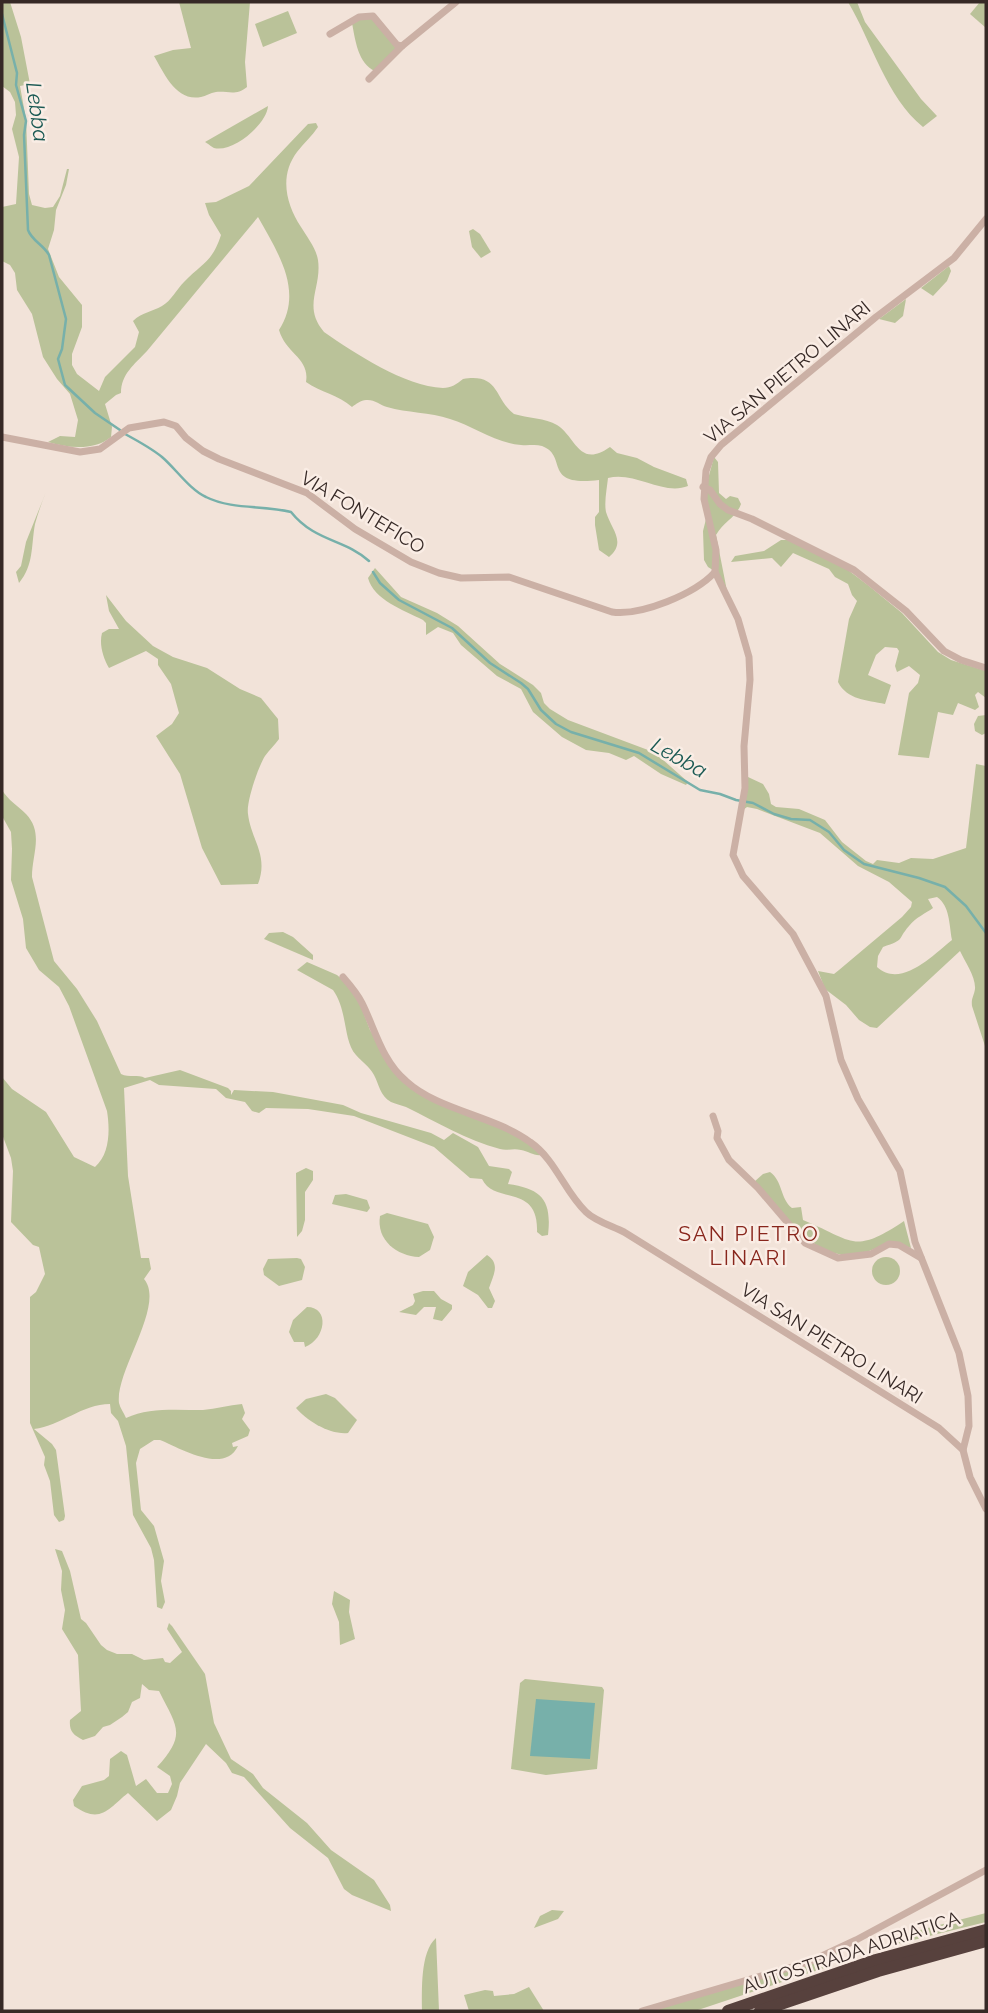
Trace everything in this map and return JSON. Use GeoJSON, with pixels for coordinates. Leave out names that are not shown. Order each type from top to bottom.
{"type":"FeatureCollection","features":[{"type":"Feature","properties":{"kind":"highway","name":"AUTOSTRADA ADRIATICA"},"geometry":{"type":"LineString","coordinates":[[728,2011],[876,1960],[986,1930]]}},
{"type":"Feature","properties":{"kind":"highway","name":"AUTOSTRADA ADRIATICA"},"geometry":{"type":"LineString","coordinates":[[760,2011],[878,1971],[986,1941]]}},
{"type":"Feature","properties":{"kind":"street"},"geometry":{"type":"LineString","coordinates":[[369,79],[402,46],[456,2]]}},
{"type":"Feature","properties":{"kind":"street"},"geometry":{"type":"LineString","coordinates":[[330,34],[359,18],[373,16],[397,45],[402,46]]}},
{"type":"Feature","properties":{"kind":"street","name":"VIA SAN PIETRO LINARI"},"geometry":{"type":"LineString","coordinates":[[986,219],[954,258],[870,322],[721,445],[711,457],[703,487],[716,550],[715,572],[738,619],[749,656],[750,700],[744,746],[743,801],[733,855],[743,876],[793,934],[826,996],[841,1060],[858,1099],[900,1171],[915,1242],[959,1353],[968,1396],[969,1426],[963,1450],[970,1477],[986,1509]]}},
{"type":"Feature","properties":{"kind":"street","name":"VIA FONTEFICO"},"geometry":{"type":"LineString","coordinates":[[2,437],[80,452],[100,449],[129,429],[164,422],[176,426],[194,445],[219,459],[307,493],[355,529],[411,562],[461,578],[509,577],[612,612],[626,614],[643,610],[693,588],[715,572]]}},
{"type":"Feature","properties":{"kind":"street"},"geometry":{"type":"LineString","coordinates":[[703,487],[710,490],[720,504],[729,510],[854,570],[906,611],[944,651],[986,668]]}},
{"type":"Feature","properties":{"kind":"street","name":"VIA SAN PIETRO LINARI"},"geometry":{"type":"LineString","coordinates":[[343,977],[362,1002],[380,1046],[405,1081],[437,1100],[507,1127],[532,1143],[553,1164],[587,1214],[624,1232],[939,1428],[963,1450]]}},
{"type":"Feature","properties":{"kind":"street"},"geometry":{"type":"LineString","coordinates":[[713,1116],[718,1131],[717,1138],[729,1160],[758,1188],[805,1243],[838,1258],[871,1254],[889,1244],[899,1245],[921,1258]]}},
{"type":"Feature","properties":{"kind":"street"},"geometry":{"type":"LineString","coordinates":[[642,2011],[809,1962],[856,1940],[986,1870]]}},
{"type":"Feature","properties":{"kind":"green space"},"geometry":{"type":"Polygon","coordinates":[[[2,2],[10,2],[21,37],[30,84],[20,86],[26,119],[29,194],[32,205],[53,207],[60,196],[69,169],[56,210],[48,249],[59,277],[82,305],[82,327],[72,354],[72,365],[77,374],[99,391],[105,377],[135,347],[139,332],[133,321],[165,304],[214,251],[221,235],[205,203],[216,202],[249,186],[308,124],[316,123],[318,127],[291,161],[286,180],[292,209],[318,260],[313,305],[314,314],[324,332],[365,359],[412,382],[443,388],[463,379],[484,380],[490,383],[514,414],[557,425],[585,453],[600,453],[610,447],[617,453],[637,458],[686,479],[688,486],[669,488],[628,478],[608,478],[606,512],[617,541],[617,546],[609,557],[599,550],[595,525],[595,517],[599,512],[599,480],[569,479],[563,475],[550,451],[542,446],[512,444],[450,419],[395,409],[372,400],[362,401],[352,407],[306,382],[301,361],[282,338],[279,330],[286,315],[289,287],[280,258],[258,217],[129,370],[123,380],[121,393],[105,404],[112,427],[111,437],[97,445],[81,447],[48,442],[60,436],[75,437],[78,420],[70,394],[43,357],[32,314],[17,290],[15,273],[10,265],[2,261],[2,207],[16,204],[19,157],[12,129],[16,115],[15,102],[10,92],[2,86],[2,2]]]}},
{"type":"Feature","properties":{"kind":"green space"},"geometry":{"type":"Polygon","coordinates":[[[179,2],[250,2],[245,62],[247,87],[236,92],[216,92],[192,97],[172,85],[154,56],[191,48],[179,2]]]}},
{"type":"Feature","properties":{"kind":"green space"},"geometry":{"type":"Polygon","coordinates":[[[848,2],[857,2],[865,22],[921,99],[937,116],[923,127],[910,115],[889,85],[848,2]]]}},
{"type":"Feature","properties":{"kind":"green space"},"geometry":{"type":"Polygon","coordinates":[[[980,2],[986,2],[986,28],[970,14],[980,2]]]}},
{"type":"Feature","properties":{"kind":"green space"},"geometry":{"type":"Polygon","coordinates":[[[288,11],[297,33],[263,47],[255,24],[288,11]]]}},
{"type":"Feature","properties":{"kind":"green space"},"geometry":{"type":"Polygon","coordinates":[[[371,17],[398,50],[375,71],[369,68],[361,57],[352,23],[371,17]]]}},
{"type":"Feature","properties":{"kind":"green space"},"geometry":{"type":"Polygon","coordinates":[[[268,106],[262,121],[239,142],[214,148],[205,142],[268,106]]]}},
{"type":"Feature","properties":{"kind":"green space"},"geometry":{"type":"Polygon","coordinates":[[[473,229],[480,234],[491,252],[481,258],[472,247],[469,231],[473,229]]]}},
{"type":"Feature","properties":{"kind":"green space"},"geometry":{"type":"Polygon","coordinates":[[[949,266],[951,271],[947,281],[933,296],[921,288],[949,266]]]}},
{"type":"Feature","properties":{"kind":"green space"},"geometry":{"type":"Polygon","coordinates":[[[906,299],[903,316],[895,323],[879,319],[906,299]]]}},
{"type":"Feature","properties":{"kind":"green space"},"geometry":{"type":"Polygon","coordinates":[[[714,457],[718,462],[719,493],[726,499],[730,496],[738,498],[741,504],[716,535],[727,591],[716,572],[708,567],[704,560],[705,490],[714,457]]]}},
{"type":"Feature","properties":{"kind":"green space"},"geometry":{"type":"Polygon","coordinates":[[[46,492],[35,524],[30,562],[19,583],[16,572],[21,566],[26,542],[46,492]]]}},
{"type":"Feature","properties":{"kind":"green space"},"geometry":{"type":"Polygon","coordinates":[[[781,540],[789,540],[844,567],[902,613],[938,652],[951,660],[986,671],[986,698],[978,692],[975,695],[979,707],[975,710],[958,703],[953,715],[938,712],[929,758],[898,755],[909,693],[918,683],[920,675],[909,666],[897,672],[897,648],[885,647],[876,655],[868,675],[891,685],[885,704],[852,696],[838,682],[849,619],[857,601],[848,584],[835,577],[829,569],[793,553],[781,567],[772,558],[731,562],[735,556],[764,551],[781,540]]]}},
{"type":"Feature","properties":{"kind":"green space"},"geometry":{"type":"Polygon","coordinates":[[[375,568],[401,597],[458,626],[500,664],[533,685],[550,709],[568,720],[648,750],[688,782],[686,785],[661,774],[634,756],[626,760],[609,753],[586,750],[562,737],[533,712],[521,689],[497,676],[461,645],[453,633],[438,627],[426,635],[426,623],[423,620],[398,608],[376,592],[368,578],[375,568]]]}},
{"type":"Feature","properties":{"kind":"green space"},"geometry":{"type":"Polygon","coordinates":[[[106,595],[126,621],[153,646],[173,657],[207,668],[240,689],[261,698],[278,719],[279,739],[262,761],[248,809],[262,864],[258,884],[221,885],[202,848],[180,774],[156,736],[172,724],[179,713],[171,684],[158,665],[158,659],[146,651],[109,668],[102,651],[102,633],[109,629],[119,629],[109,611],[106,595]]]}},
{"type":"Feature","properties":{"kind":"green space"},"geometry":{"type":"Polygon","coordinates":[[[986,715],[986,733],[982,735],[975,731],[974,724],[978,716],[986,715]]]}},
{"type":"Feature","properties":{"kind":"green space"},"geometry":{"type":"Polygon","coordinates":[[[976,764],[986,766],[986,1049],[972,1006],[974,980],[960,951],[877,1028],[859,1020],[846,1005],[825,989],[818,971],[834,974],[902,917],[912,902],[889,882],[858,866],[820,833],[757,809],[747,807],[743,810],[748,777],[763,784],[771,804],[799,809],[825,820],[842,842],[873,864],[877,860],[899,863],[911,858],[933,859],[966,848],[976,764]],[[937,897],[928,899],[933,908],[911,923],[898,941],[883,947],[878,956],[877,967],[886,973],[906,972],[926,961],[952,940],[948,916],[937,897]]]}},
{"type":"Feature","properties":{"kind":"green space"},"geometry":{"type":"Polygon","coordinates":[[[2,790],[26,814],[35,829],[32,877],[54,961],[77,989],[97,1021],[121,1074],[145,1078],[180,1070],[228,1088],[231,1095],[234,1090],[273,1092],[343,1105],[361,1113],[431,1133],[444,1140],[453,1133],[478,1147],[489,1166],[509,1169],[512,1172],[508,1184],[537,1193],[546,1205],[548,1213],[548,1235],[542,1236],[537,1232],[536,1217],[531,1207],[524,1201],[488,1187],[482,1179],[470,1178],[434,1147],[354,1116],[308,1109],[266,1108],[259,1113],[252,1111],[245,1102],[226,1098],[216,1089],[159,1085],[150,1080],[124,1088],[128,1176],[141,1258],[149,1258],[151,1269],[144,1279],[149,1290],[149,1305],[124,1374],[119,1403],[126,1418],[154,1411],[203,1410],[242,1404],[245,1413],[242,1419],[250,1430],[248,1436],[232,1443],[233,1447],[238,1446],[223,1458],[201,1457],[160,1440],[154,1440],[140,1449],[136,1463],[141,1510],[154,1526],[164,1561],[161,1581],[165,1602],[162,1609],[157,1607],[151,1548],[133,1515],[126,1446],[118,1421],[111,1413],[110,1404],[90,1407],[53,1424],[34,1429],[56,1450],[65,1516],[64,1520],[59,1522],[54,1515],[50,1481],[44,1465],[45,1457],[30,1423],[30,1297],[36,1292],[45,1274],[39,1247],[33,1245],[11,1222],[13,1171],[2,1134],[2,1077],[12,1089],[46,1112],[74,1157],[95,1167],[106,1149],[108,1126],[107,1111],[69,1006],[59,987],[39,970],[26,948],[23,919],[11,880],[11,832],[2,816],[2,790]]]}},
{"type":"Feature","properties":{"kind":"green space"},"geometry":{"type":"Polygon","coordinates":[[[283,932],[293,937],[313,955],[313,960],[264,939],[269,933],[283,932]]]}},
{"type":"Feature","properties":{"kind":"green space"},"geometry":{"type":"Polygon","coordinates":[[[307,962],[337,975],[344,981],[359,1001],[370,1030],[395,1071],[420,1093],[506,1127],[532,1144],[541,1155],[487,1145],[387,1099],[372,1072],[352,1049],[341,1007],[333,990],[297,970],[307,962]]]}},
{"type":"Feature","properties":{"kind":"green space"},"geometry":{"type":"Polygon","coordinates":[[[306,1168],[313,1171],[313,1180],[305,1192],[305,1220],[297,1237],[296,1173],[306,1168]]]}},
{"type":"Feature","properties":{"kind":"green space"},"geometry":{"type":"Polygon","coordinates":[[[770,1172],[777,1180],[788,1204],[792,1208],[801,1207],[803,1220],[853,1241],[874,1238],[904,1221],[911,1248],[891,1244],[860,1254],[844,1255],[828,1251],[800,1233],[754,1182],[770,1172]]]}},
{"type":"Feature","properties":{"kind":"green space"},"geometry":{"type":"Polygon","coordinates":[[[346,1194],[367,1200],[370,1208],[367,1212],[332,1204],[335,1195],[346,1194]]]}},
{"type":"Feature","properties":{"kind":"green space"},"geometry":{"type":"Polygon","coordinates":[[[387,1213],[428,1224],[434,1237],[430,1250],[419,1257],[411,1256],[390,1245],[381,1232],[380,1225],[380,1216],[387,1213]]]}},
{"type":"Feature","properties":{"kind":"green space"},"geometry":{"type":"Polygon","coordinates":[[[487,1255],[495,1266],[489,1288],[495,1301],[492,1308],[488,1308],[478,1295],[463,1286],[468,1272],[487,1255]]]}},
{"type":"Feature","properties":{"kind":"green space"},"geometry":{"type":"Polygon","coordinates":[[[886,1257],[896,1261],[900,1271],[896,1281],[886,1285],[876,1281],[872,1271],[876,1261],[886,1257]]]}},
{"type":"Feature","properties":{"kind":"green space"},"geometry":{"type":"Polygon","coordinates":[[[268,1259],[301,1259],[305,1267],[302,1280],[279,1286],[264,1275],[263,1269],[268,1259]]]}},
{"type":"Feature","properties":{"kind":"green space"},"geometry":{"type":"Polygon","coordinates":[[[434,1291],[452,1305],[452,1309],[442,1321],[433,1319],[436,1307],[424,1307],[416,1315],[399,1312],[413,1305],[413,1294],[434,1291]]]}},
{"type":"Feature","properties":{"kind":"green space"},"geometry":{"type":"Polygon","coordinates":[[[307,1307],[319,1312],[322,1324],[317,1337],[305,1347],[304,1342],[294,1342],[289,1332],[293,1320],[307,1307]]]}},
{"type":"Feature","properties":{"kind":"green space"},"geometry":{"type":"Polygon","coordinates":[[[326,1394],[335,1398],[357,1420],[348,1433],[334,1432],[319,1426],[296,1408],[306,1399],[326,1394]]]}},
{"type":"Feature","properties":{"kind":"green space"},"geometry":{"type":"Polygon","coordinates":[[[55,1549],[62,1551],[70,1571],[81,1619],[107,1650],[117,1654],[132,1654],[144,1660],[163,1658],[170,1663],[182,1652],[167,1629],[169,1623],[172,1626],[205,1674],[214,1723],[231,1759],[253,1774],[263,1788],[307,1823],[331,1850],[374,1880],[391,1911],[344,1889],[328,1858],[290,1828],[244,1777],[232,1773],[226,1763],[206,1744],[180,1783],[171,1810],[157,1821],[128,1793],[110,1809],[98,1814],[83,1812],[74,1806],[73,1800],[82,1786],[109,1776],[110,1759],[121,1751],[127,1755],[136,1786],[146,1779],[157,1793],[168,1793],[172,1784],[170,1776],[157,1767],[173,1746],[176,1730],[159,1691],[149,1690],[142,1684],[140,1698],[132,1702],[128,1712],[103,1727],[95,1736],[83,1740],[72,1732],[70,1720],[81,1711],[78,1655],[62,1629],[65,1610],[61,1590],[62,1571],[55,1549]]]}},
{"type":"Feature","properties":{"kind":"green space"},"geometry":{"type":"Polygon","coordinates":[[[334,1591],[350,1600],[349,1612],[355,1639],[340,1645],[339,1622],[332,1604],[334,1591]]]}},
{"type":"Feature","properties":{"kind":"green space"},"geometry":{"type":"Polygon","coordinates":[[[525,1679],[602,1687],[604,1690],[597,1769],[546,1775],[511,1769],[520,1683],[525,1679]]]}},
{"type":"Feature","properties":{"kind":"green space"},"geometry":{"type":"Polygon","coordinates":[[[552,1910],[564,1911],[558,1919],[534,1928],[540,1916],[552,1910]]]}},
{"type":"Feature","properties":{"kind":"green space"},"geometry":{"type":"Polygon","coordinates":[[[986,1913],[986,1922],[897,1944],[899,1938],[913,1930],[986,1913]]]}},
{"type":"Feature","properties":{"kind":"green space"},"geometry":{"type":"Polygon","coordinates":[[[436,1938],[439,2011],[422,2011],[425,1962],[427,1952],[436,1938]]]}},
{"type":"Feature","properties":{"kind":"green space"},"geometry":{"type":"Polygon","coordinates":[[[837,1951],[840,1953],[824,1968],[695,2011],[650,2011],[837,1951]]]}},
{"type":"Feature","properties":{"kind":"green space"},"geometry":{"type":"Polygon","coordinates":[[[529,1987],[544,2011],[469,2011],[464,1995],[485,1990],[493,1991],[494,1996],[514,1994],[529,1987]]]}},
{"type":"Feature","properties":{"kind":"water"},"geometry":{"type":"Polygon","coordinates":[[[536,1699],[595,1703],[590,1759],[530,1756],[536,1699]]]}},
{"type":"Feature","properties":{"kind":"waterway","name":"Lebba"},"geometry":{"type":"LineString","coordinates":[[2,14],[26,121],[24,135],[28,230],[49,255],[66,319],[58,359],[65,385],[95,413],[120,430]]}},
{"type":"Feature","properties":{"kind":"waterway","name":"Lebba"},"geometry":{"type":"LineString","coordinates":[[125,434],[158,454],[206,497],[237,506],[291,512],[310,529],[350,548],[369,561]]}},
{"type":"Feature","properties":{"kind":"waterway","name":"Lebba"},"geometry":{"type":"LineString","coordinates":[[373,572],[380,583],[399,600],[452,628],[490,663],[521,683],[541,710],[556,724],[571,732],[639,753],[700,790],[753,803],[791,819],[810,820],[829,832],[844,850],[864,864],[945,887],[966,906],[986,933]]}},
{"type":"Feature","properties":{"kind":"district","name":"SAN PIETRO LINARI"},"geometry":{"type":"Point","coordinates":[749,1246]}}]}
